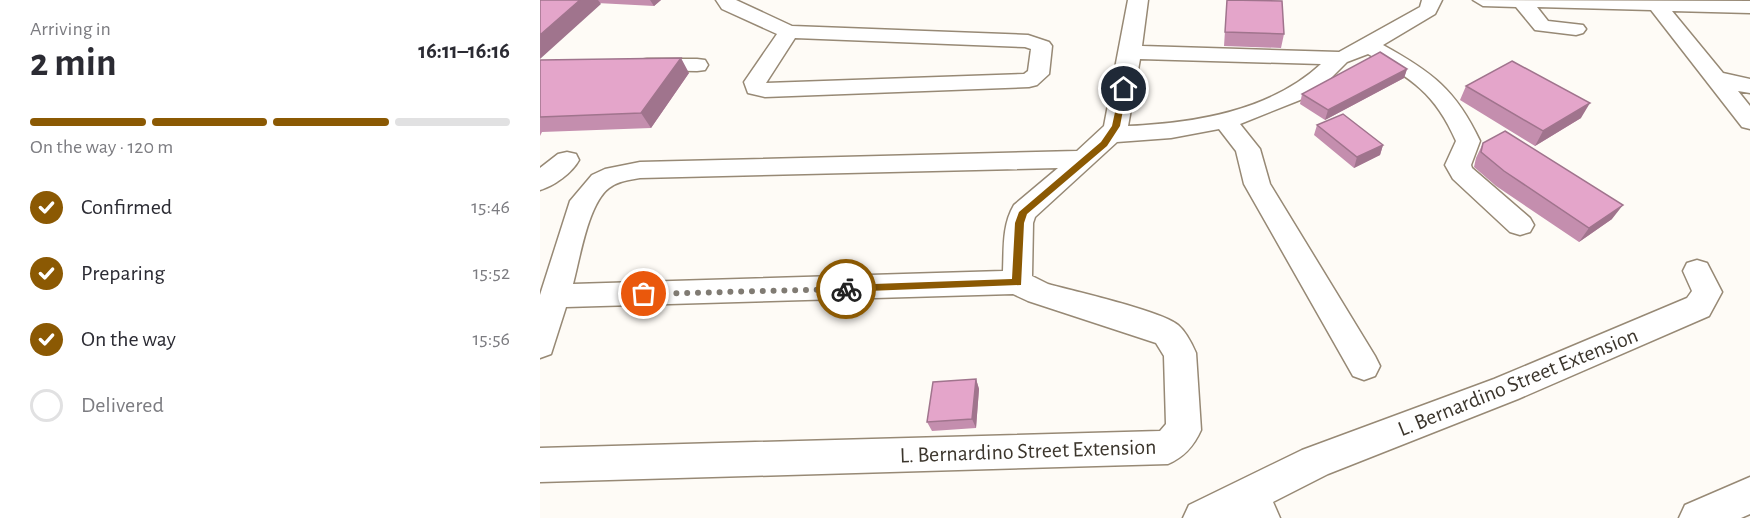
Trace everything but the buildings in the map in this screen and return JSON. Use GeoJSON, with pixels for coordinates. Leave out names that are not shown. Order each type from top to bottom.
{"type":"FeatureCollection","features":[{"type":"Feature","properties":{"kind":"street"},"geometry":{"type":"LineString","coordinates":[[726,0],[729,5],[789,32],[1028,41],[1042,46],[1038,74],[1029,80],[756,88],[755,82],[789,32]]}},
{"type":"Feature","properties":{"kind":"street"},"geometry":{"type":"LineString","coordinates":[[1017,282],[1019,223],[1023,212],[1111,135],[1116,126],[1131,52],[1137,0]]}},
{"type":"Feature","properties":{"kind":"street"},"geometry":{"type":"LineString","coordinates":[[1111,135],[1159,133],[1225,121],[1280,100],[1327,72],[1338,61],[1428,10],[1432,0]]}},
{"type":"Feature","properties":{"kind":"street"},"geometry":{"type":"LineString","coordinates":[[1483,0],[1750,7]]}},
{"type":"Feature","properties":{"kind":"street"},"geometry":{"type":"LineString","coordinates":[[1522,2],[1542,26],[1576,29]]}},
{"type":"Feature","properties":{"kind":"street"},"geometry":{"type":"LineString","coordinates":[[1658,6],[1750,122]]}},
{"type":"Feature","properties":{"kind":"street"},"geometry":{"type":"LineString","coordinates":[[1368,45],[1425,78],[1447,99],[1468,141],[1458,165],[1462,173],[1520,225]]}},
{"type":"Feature","properties":{"kind":"street"},"geometry":{"type":"LineString","coordinates":[[1131,52],[1338,61]]}},
{"type":"Feature","properties":{"kind":"street"},"geometry":{"type":"LineString","coordinates":[[630,66],[697,65]]}},
{"type":"Feature","properties":{"kind":"street"},"geometry":{"type":"LineString","coordinates":[[1719,81],[1750,86]]}},
{"type":"Feature","properties":{"kind":"street"},"geometry":{"type":"LineString","coordinates":[[1225,121],[1248,149],[1257,184],[1364,366]]}},
{"type":"Feature","properties":{"kind":"street"},"geometry":{"type":"LineString","coordinates":[[540,345],[583,201],[593,185],[609,175],[640,170],[1084,159]]}},
{"type":"Feature","properties":{"kind":"street"},"geometry":{"type":"LineString","coordinates":[[540,181],[567,160]]}},
{"type":"Feature","properties":{"kind":"street","name":"L. Bernardino Street Extension"},"geometry":{"type":"LineString","coordinates":[[1202,518],[1254,506],[1315,462],[1506,389],[1698,307],[1707,292],[1696,271]]}},
{"type":"Feature","properties":{"kind":"street","name":"L. Bernardino Street Extension"},"geometry":{"type":"LineString","coordinates":[[540,465],[1168,447],[1178,440],[1184,430],[1180,353],[1167,334],[1149,326],[1039,293],[1017,282],[556,296]]}},
{"type":"Feature","properties":{"kind":"street"},"geometry":{"type":"LineString","coordinates":[[1698,518],[1750,495]]}},
{"type":"Feature","properties":{"kind":"way so far"},"geometry":{"type":"LineString","coordinates":[[644,294],[846,289]]}},
{"type":"Feature","properties":{"kind":"route"},"geometry":{"type":"LineString","coordinates":[[846,289],[1017,282],[1019,223],[1023,212],[1104,144],[1116,126],[1124,89]]}}]}
